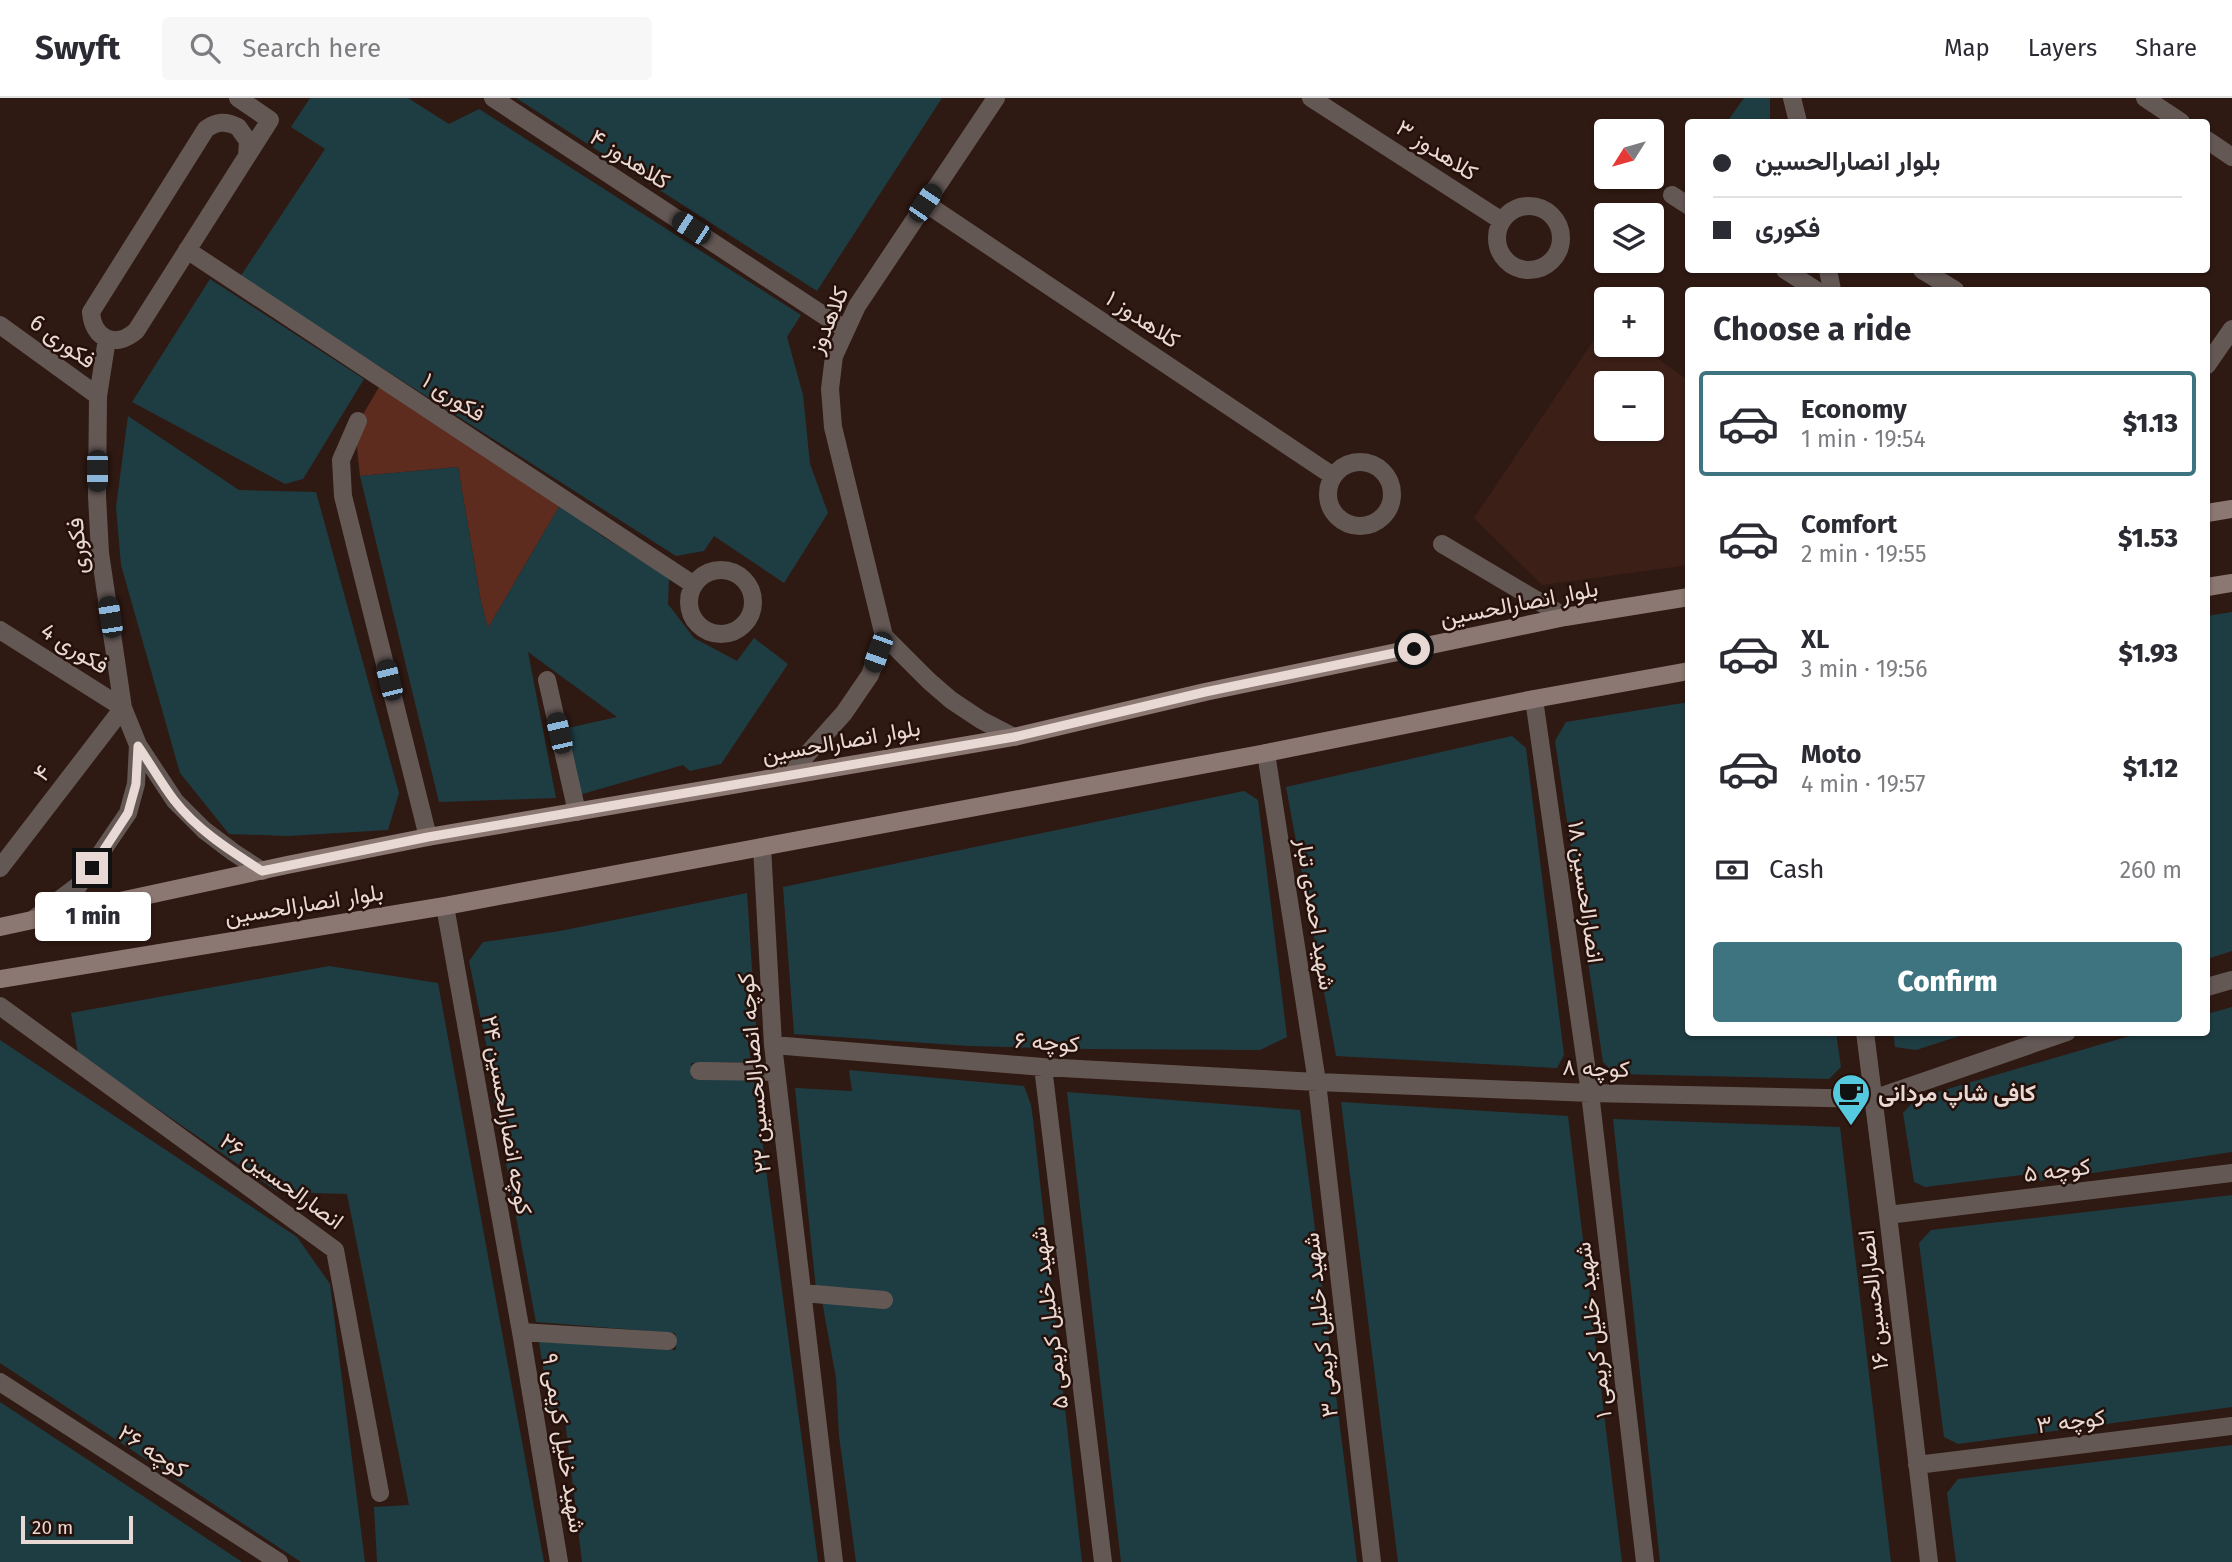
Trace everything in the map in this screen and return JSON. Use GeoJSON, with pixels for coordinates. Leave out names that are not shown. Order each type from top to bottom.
{"type":"FeatureCollection","features":[{"type":"Feature","properties":{"kind":"main road"},"geometry":{"type":"LineString","coordinates":[[2210,513],[2232,509]]}},
{"type":"Feature","properties":{"kind":"main road"},"geometry":{"type":"LineString","coordinates":[[2210,587],[2232,583]]}},
{"type":"Feature","properties":{"kind":"main road","name":"بلوار انصارالحسین"},"geometry":{"type":"LineString","coordinates":[[0,927],[428,837],[1014,737],[1205,692],[1565,617],[1685,598]]}},
{"type":"Feature","properties":{"kind":"main road","name":"بلوار انصارالحسین"},"geometry":{"type":"LineString","coordinates":[[0,979],[445,906],[1685,672]]}},
{"type":"Feature","properties":{"kind":"street"},"geometry":{"type":"LineString","coordinates":[[239,98],[271,120],[136,331],[122,340],[107,339],[95,328],[91,312],[201,136],[213,124],[230,123],[244,132],[248,141],[247,156]]}},
{"type":"Feature","properties":{"kind":"street","name":"کلاهدوز ۴"},"geometry":{"type":"LineString","coordinates":[[492,98],[845,330]]}},
{"type":"Feature","properties":{"kind":"street","name":"کلاهدوز"},"geometry":{"type":"LineString","coordinates":[[884,636],[833,427],[830,389],[834,356],[856,306],[996,98]]}},
{"type":"Feature","properties":{"kind":"street","name":"کلاهدوز ۳"},"geometry":{"type":"LineString","coordinates":[[1311,98],[1502,220]]}},
{"type":"Feature","properties":{"kind":"street"},"geometry":{"type":"LineString","coordinates":[[1792,98],[1797,119]]}},
{"type":"Feature","properties":{"kind":"street"},"geometry":{"type":"LineString","coordinates":[[2145,98],[2176,119]]}},
{"type":"Feature","properties":{"kind":"street"},"geometry":{"type":"LineString","coordinates":[[2210,142],[2232,157]]}},
{"type":"Feature","properties":{"kind":"street"},"geometry":{"type":"LineString","coordinates":[[1672,195],[1685,203]]}},
{"type":"Feature","properties":{"kind":"street","name":"کلاهدوز ۱"},"geometry":{"type":"LineString","coordinates":[[925,203],[1333,476]]}},
{"type":"Feature","properties":{"kind":"street","name":"فکوری ۱"},"geometry":{"type":"LineString","coordinates":[[187,250],[694,585]]}},
{"type":"Feature","properties":{"kind":"street"},"geometry":{"type":"LineString","coordinates":[[1790,273],[1811,287]]}},
{"type":"Feature","properties":{"kind":"street"},"geometry":{"type":"LineString","coordinates":[[1927,273],[1950,287]]}},
{"type":"Feature","properties":{"kind":"street","name":"فکوری 6"},"geometry":{"type":"LineString","coordinates":[[0,325],[97,396]]}},
{"type":"Feature","properties":{"kind":"street"},"geometry":{"type":"LineString","coordinates":[[2210,362],[2232,329]]}},
{"type":"Feature","properties":{"kind":"street","name":"فکوری"},"geometry":{"type":"LineString","coordinates":[[107,339],[97,396],[97,496],[100,553],[123,708],[138,746],[175,801],[205,830],[262,871]]}},
{"type":"Feature","properties":{"kind":"street"},"geometry":{"type":"LineString","coordinates":[[358,421],[341,460],[343,496],[428,837]]}},
{"type":"Feature","properties":{"kind":"street"},"geometry":{"type":"LineString","coordinates":[[1442,544],[1565,617]]}},
{"type":"Feature","properties":{"kind":"street","name":"فکوری 4"},"geometry":{"type":"LineString","coordinates":[[0,629],[123,708]]}},
{"type":"Feature","properties":{"kind":"street"},"geometry":{"type":"LineString","coordinates":[[771,778],[802,760],[844,713],[870,675],[884,636],[951,700],[1014,737]]}},
{"type":"Feature","properties":{"kind":"street"},"geometry":{"type":"LineString","coordinates":[[547,680],[576,812]]}},
{"type":"Feature","properties":{"kind":"street","name":"انصارالحسین ۱۸"},"geometry":{"type":"LineString","coordinates":[[1534,699],[1590,1093]]}},
{"type":"Feature","properties":{"kind":"street","name":"۴"},"geometry":{"type":"LineString","coordinates":[[0,868],[123,708]]}},
{"type":"Feature","properties":{"kind":"street","name":"فکوری"},"geometry":{"type":"LineString","coordinates":[[35,918],[79,885],[128,813],[136,784],[138,746]]}},
{"type":"Feature","properties":{"kind":"street","name":"شهید احمدی تبار"},"geometry":{"type":"LineString","coordinates":[[1266,753],[1317,1082]]}},
{"type":"Feature","properties":{"kind":"street","name":"کوچه انصارالحسین ۲۲"},"geometry":{"type":"LineString","coordinates":[[762,847],[773,1045],[834,1562]]}},
{"type":"Feature","properties":{"kind":"street","name":"کوچه انصارالحسین ۲۴"},"geometry":{"type":"LineString","coordinates":[[445,906],[521,1332]]}},
{"type":"Feature","properties":{"kind":"street"},"geometry":{"type":"LineString","coordinates":[[2210,986],[2232,980]]}},
{"type":"Feature","properties":{"kind":"street","name":"انصارالحسین ۲۶"},"geometry":{"type":"LineString","coordinates":[[0,1006],[335,1250],[380,1493]]}},
{"type":"Feature","properties":{"kind":"street","name":"انصارالحسین ۱۶"},"geometry":{"type":"LineString","coordinates":[[1865,1036],[1928,1562]]}},
{"type":"Feature","properties":{"kind":"street"},"geometry":{"type":"LineString","coordinates":[[1873,1099],[2055,1036]]}},
{"type":"Feature","properties":{"kind":"street","name":"کوچه ۶"},"geometry":{"type":"LineString","coordinates":[[773,1045],[1043,1067],[1317,1082]]}},
{"type":"Feature","properties":{"kind":"street","name":"شهید خلیل کریمی ۵"},"geometry":{"type":"LineString","coordinates":[[1043,1067],[1102,1562]]}},
{"type":"Feature","properties":{"kind":"street"},"geometry":{"type":"LineString","coordinates":[[699,1071],[776,1072]]}},
{"type":"Feature","properties":{"kind":"street","name":"کوچه ۸"},"geometry":{"type":"LineString","coordinates":[[1317,1082],[1590,1093],[1873,1099]]}},
{"type":"Feature","properties":{"kind":"street","name":"شهید خلیل کریمی ۳"},"geometry":{"type":"LineString","coordinates":[[1317,1082],[1371,1562]]}},
{"type":"Feature","properties":{"kind":"street","name":"شهید خلیل کریمی ۱"},"geometry":{"type":"LineString","coordinates":[[1590,1093],[1645,1562]]}},
{"type":"Feature","properties":{"kind":"street","name":"کوچه ۵"},"geometry":{"type":"LineString","coordinates":[[1888,1215],[2232,1173]]}},
{"type":"Feature","properties":{"kind":"street"},"geometry":{"type":"LineString","coordinates":[[803,1293],[884,1300]]}},
{"type":"Feature","properties":{"kind":"street"},"geometry":{"type":"LineString","coordinates":[[521,1332],[668,1341]]}},
{"type":"Feature","properties":{"kind":"street","name":"شهید خلیل کریمی ۹"},"geometry":{"type":"LineString","coordinates":[[521,1332],[559,1562]]}},
{"type":"Feature","properties":{"kind":"street","name":"کوچه ۲۶"},"geometry":{"type":"LineString","coordinates":[[0,1382],[279,1562]]}},
{"type":"Feature","properties":{"kind":"street","name":"کوچه ۳"},"geometry":{"type":"LineString","coordinates":[[1917,1465],[2232,1426]]}},
{"type":"Feature","properties":{"kind":"shaded area"},"geometry":{"type":"Polygon","coordinates":[[[1594,340],[1594,357],[1656,357],[1685,378],[1685,566],[1542,585],[1474,518],[1594,340]]]}},
{"type":"Feature","properties":{"kind":"shaded area"},"geometry":{"type":"Polygon","coordinates":[[[379,387],[560,505],[488,628],[481,602],[458,467],[360,476],[355,428],[379,387]]]}},
{"type":"Feature","properties":{"kind":"building"},"geometry":{"type":"Polygon","coordinates":[[[310,98],[408,98],[449,124],[479,109],[801,315],[787,337],[803,395],[810,464],[828,513],[784,583],[714,536],[704,551],[676,556],[240,277],[325,149],[291,127],[310,98]]]}},
{"type":"Feature","properties":{"kind":"building"},"geometry":{"type":"Polygon","coordinates":[[[516,98],[942,98],[817,291],[516,98]]]}},
{"type":"Feature","properties":{"kind":"building"},"geometry":{"type":"Polygon","coordinates":[[[1744,98],[1770,98],[1770,119],[1729,119],[1744,98]]]}},
{"type":"Feature","properties":{"kind":"building"},"geometry":{"type":"Polygon","coordinates":[[[210,279],[364,379],[303,479],[285,484],[132,402],[210,279]]]}},
{"type":"Feature","properties":{"kind":"building"},"geometry":{"type":"Polygon","coordinates":[[[128,416],[239,490],[316,492],[399,793],[388,830],[288,836],[229,834],[180,773],[121,565],[116,507],[128,416]]]}},
{"type":"Feature","properties":{"kind":"building"},"geometry":{"type":"Polygon","coordinates":[[[458,467],[481,602],[488,628],[560,505],[602,536],[669,578],[668,604],[694,638],[737,661],[754,638],[788,664],[721,764],[690,771],[683,765],[579,795],[568,728],[617,717],[528,652],[556,798],[439,802],[360,476],[458,467]]]}},
{"type":"Feature","properties":{"kind":"building"},"geometry":{"type":"Polygon","coordinates":[[[2232,612],[2232,951],[2210,958],[2210,616],[2232,612]]]}},
{"type":"Feature","properties":{"kind":"building"},"geometry":{"type":"Polygon","coordinates":[[[1685,703],[1685,1036],[1837,1036],[1841,1067],[1829,1079],[1615,1074],[1603,1062],[1555,741],[1566,722],[1685,703]]]}},
{"type":"Feature","properties":{"kind":"building"},"geometry":{"type":"Polygon","coordinates":[[[1512,736],[1526,748],[1564,1055],[1557,1068],[1336,1056],[1286,787],[1512,736]]]}},
{"type":"Feature","properties":{"kind":"building"},"geometry":{"type":"Polygon","coordinates":[[[1244,791],[1258,800],[1287,1037],[1260,1050],[1086,1049],[969,1046],[794,1034],[783,887],[1244,791]]]}},
{"type":"Feature","properties":{"kind":"building"},"geometry":{"type":"Polygon","coordinates":[[[747,893],[756,1027],[746,1029],[751,1062],[691,1063],[691,1074],[692,1078],[754,1079],[818,1562],[582,1562],[564,1411],[549,1410],[539,1341],[676,1350],[675,1333],[536,1322],[469,961],[483,942],[560,931],[747,893]]]}},
{"type":"Feature","properties":{"kind":"building"},"geometry":{"type":"Polygon","coordinates":[[[329,966],[438,983],[544,1562],[377,1562],[374,1507],[409,1505],[347,1194],[278,1192],[78,1054],[71,1013],[329,966]]]}},
{"type":"Feature","properties":{"kind":"building"},"geometry":{"type":"Polygon","coordinates":[[[2232,1007],[2232,1152],[2040,1181],[2038,1173],[1925,1187],[1914,1182],[1903,1113],[1917,1098],[2129,1036],[2210,1036],[2210,1013],[2232,1007]]]}},
{"type":"Feature","properties":{"kind":"building"},"geometry":{"type":"Polygon","coordinates":[[[1894,1036],[1960,1036],[1916,1050],[1895,1047],[1894,1036]]]}},
{"type":"Feature","properties":{"kind":"building"},"geometry":{"type":"Polygon","coordinates":[[[0,1040],[297,1237],[330,1284],[365,1562],[301,1562],[0,1363],[0,1040]]]}},
{"type":"Feature","properties":{"kind":"building"},"geometry":{"type":"Polygon","coordinates":[[[849,1070],[1024,1086],[1033,1119],[1082,1562],[856,1562],[839,1436],[836,1378],[822,1301],[816,1289],[795,1088],[852,1091],[849,1070]]]}},
{"type":"Feature","properties":{"kind":"building"},"geometry":{"type":"Polygon","coordinates":[[[1067,1092],[1300,1110],[1357,1562],[1121,1562],[1067,1092]]]}},
{"type":"Feature","properties":{"kind":"building"},"geometry":{"type":"Polygon","coordinates":[[[1341,1102],[1568,1116],[1622,1562],[1398,1562],[1341,1102]]]}},
{"type":"Feature","properties":{"kind":"building"},"geometry":{"type":"Polygon","coordinates":[[[1613,1119],[1840,1127],[1891,1562],[1660,1562],[1613,1119]]]}},
{"type":"Feature","properties":{"kind":"building"},"geometry":{"type":"Polygon","coordinates":[[[2232,1195],[2232,1407],[1958,1444],[1944,1437],[1919,1243],[1931,1230],[2232,1195]]]}},
{"type":"Feature","properties":{"kind":"building"},"geometry":{"type":"Polygon","coordinates":[[[0,1402],[149,1500],[242,1562],[0,1562],[0,1402]]]}},
{"type":"Feature","properties":{"kind":"building"},"geometry":{"type":"Polygon","coordinates":[[[2232,1445],[2232,1562],[1956,1562],[1947,1493],[1958,1479],[2232,1445]]]}},
{"type":"Feature","properties":{"kind":"place","name":"کافى شاپ مردانى"},"geometry":{"type":"Point","coordinates":[1851,1127]}},
{"type":"Feature","properties":{"kind":"route"},"geometry":{"type":"LineString","coordinates":[[92,868],[128,813],[136,784],[138,746],[175,801],[205,830],[262,871],[428,837],[1014,737],[1205,692],[1414,649]]}}]}
